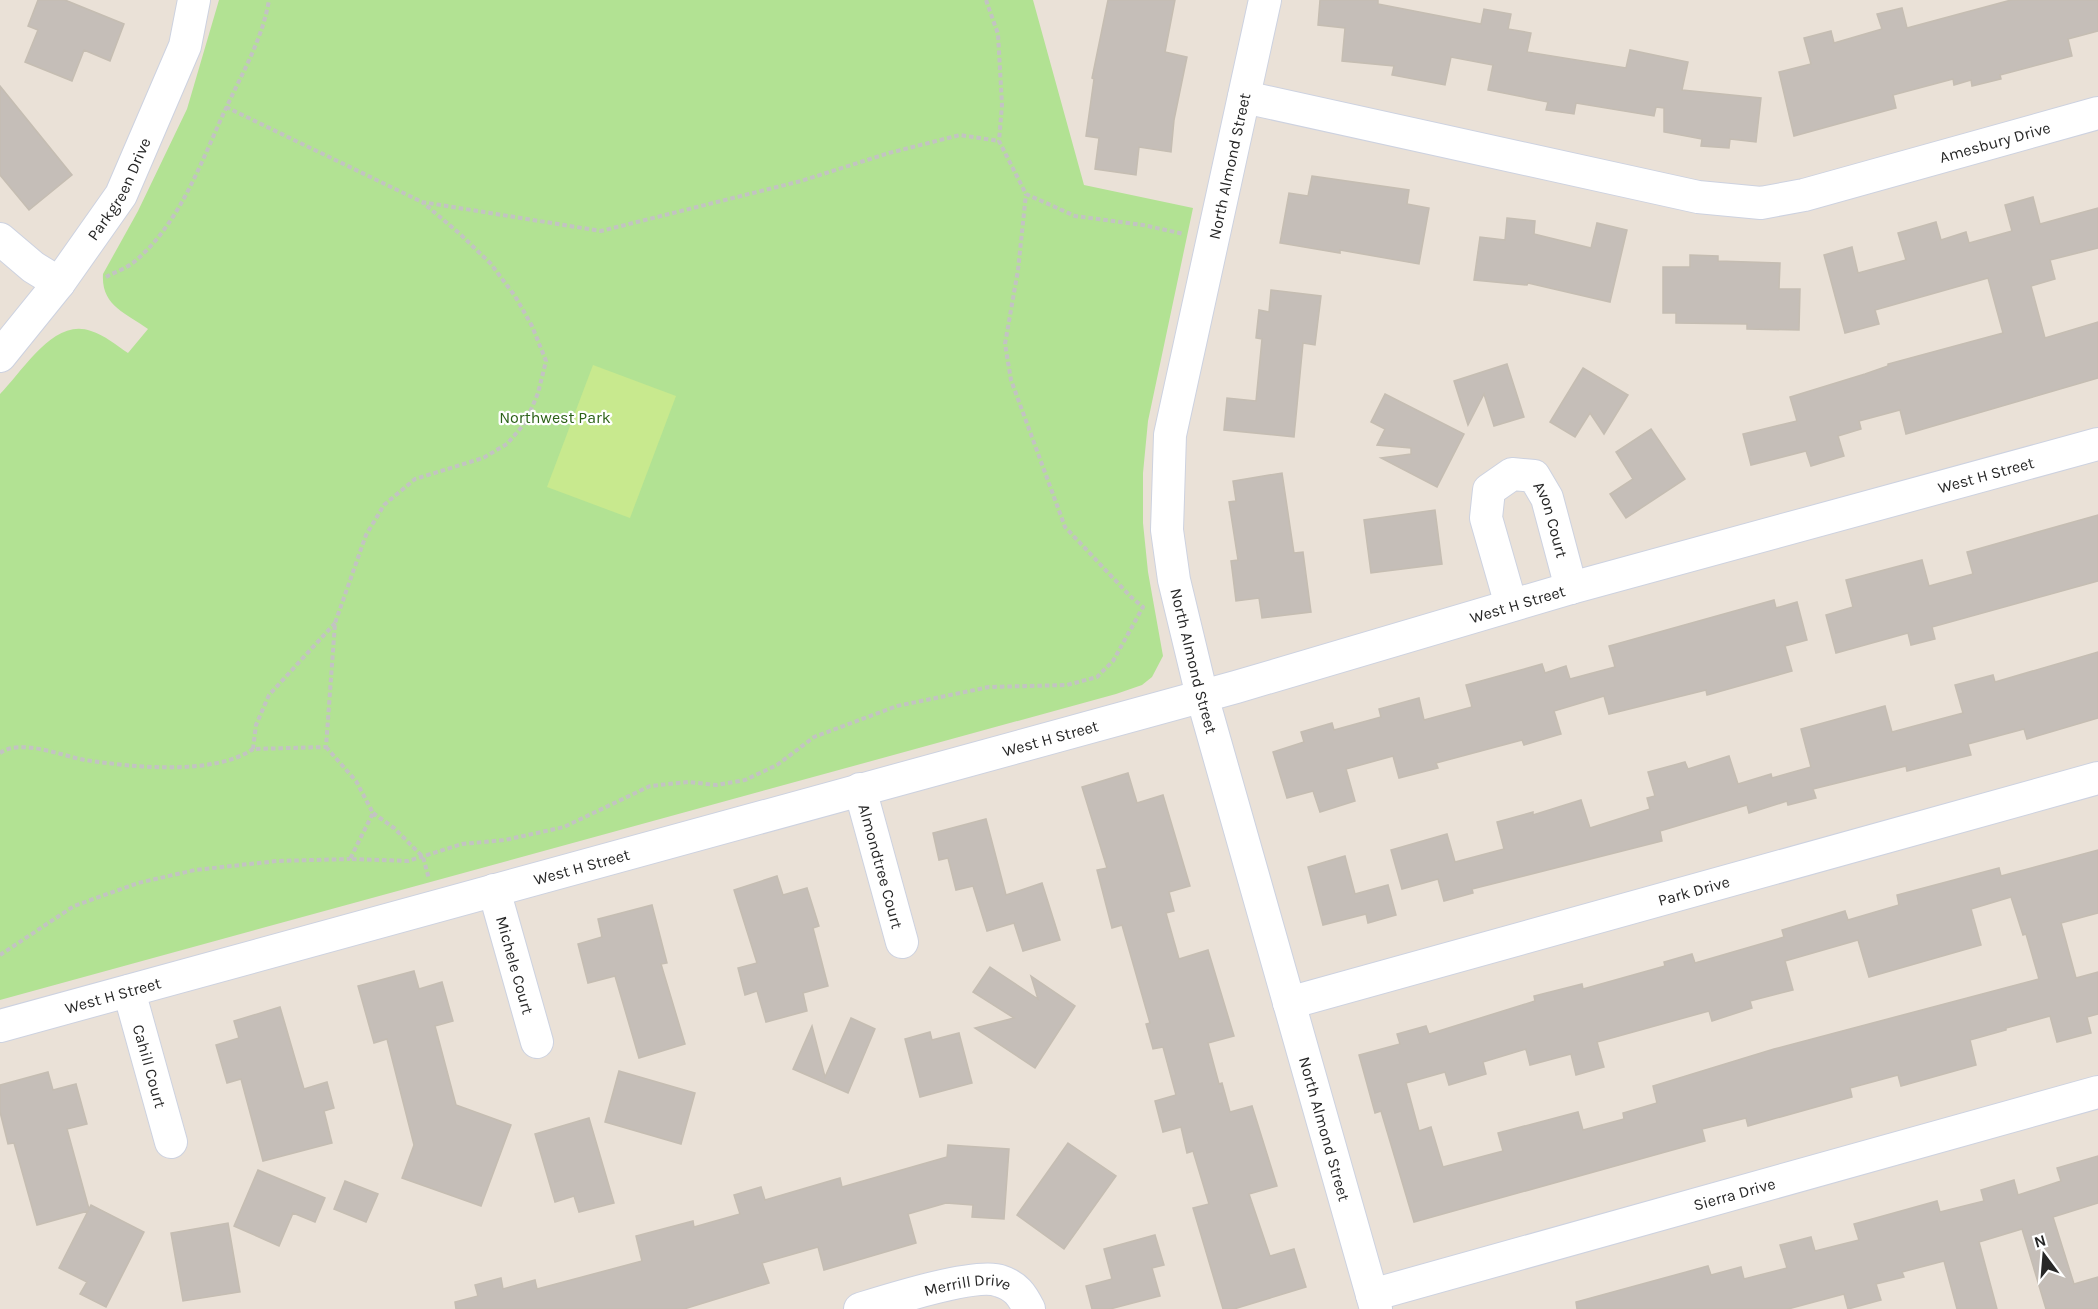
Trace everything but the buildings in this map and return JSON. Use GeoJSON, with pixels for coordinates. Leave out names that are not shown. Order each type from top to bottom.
{"type":"FeatureCollection","features":[{"type":"Feature","properties":{"kind":"street","name":"Parkgreen Drive"},"geometry":{"type":"LineString","coordinates":[[0,356],[59,283],[121,195],[185,46],[194,0]]}},
{"type":"Feature","properties":{"kind":"street","name":"North Almond Street"},"geometry":{"type":"LineString","coordinates":[[1265,0],[1170,447],[1167,494],[1171,560],[1182,618],[1202,696],[1374,1302]]}},
{"type":"Feature","properties":{"kind":"street","name":"Amesbury Drive"},"geometry":{"type":"LineString","coordinates":[[1244,97],[1698,197],[1761,203],[1793,197],[2098,113]]}},
{"type":"Feature","properties":{"kind":"street"},"geometry":{"type":"LineString","coordinates":[[0,239],[33,267],[59,283]]}},
{"type":"Feature","properties":{"kind":"street","name":"West H Street"},"geometry":{"type":"LineString","coordinates":[[0,1026],[1202,696],[1571,588],[2098,444]]}},
{"type":"Feature","properties":{"kind":"street","name":"Avon Court"},"geometry":{"type":"LineString","coordinates":[[1511,605],[1486,518],[1489,490],[1512,474],[1534,476],[1547,498],[1571,588]]}},
{"type":"Feature","properties":{"kind":"street","name":"Park Drive"},"geometry":{"type":"LineString","coordinates":[[1289,1003],[2098,778]]}},
{"type":"Feature","properties":{"kind":"street","name":"Almondtree Court"},"geometry":{"type":"LineString","coordinates":[[860,789],[902,942]]}},
{"type":"Feature","properties":{"kind":"street","name":"Michele Court"},"geometry":{"type":"LineString","coordinates":[[494,890],[537,1042]]}},
{"type":"Feature","properties":{"kind":"street","name":"Cahill Court"},"geometry":{"type":"LineString","coordinates":[[129,991],[171,1142]]}},
{"type":"Feature","properties":{"kind":"street","name":"Sierra Drive"},"geometry":{"type":"LineString","coordinates":[[1374,1302],[2098,1092]]}},
{"type":"Feature","properties":{"kind":"street","name":"Merrill Drive"},"geometry":{"type":"LineString","coordinates":[[860,1309],[902,1295],[948,1285],[999,1280],[1020,1292],[1029,1309]]}},
{"type":"Feature","properties":{"kind":"path"},"geometry":{"type":"LineString","coordinates":[[106,277],[133,263],[155,241],[205,159],[226,107],[248,63],[269,0]]}},
{"type":"Feature","properties":{"kind":"path"},"geometry":{"type":"LineString","coordinates":[[0,955],[74,906],[138,883],[195,870],[277,861],[350,859],[408,861],[462,844],[505,840],[564,827],[650,786],[688,782],[716,785],[745,780],[777,765],[814,737],[897,706],[989,687],[1067,685],[1097,678],[1113,661],[1143,607],[1065,527],[1056,508],[1011,380],[1005,344],[1018,270],[1026,194],[999,141],[1002,105],[998,34],[986,0]]}},
{"type":"Feature","properties":{"kind":"path"},"geometry":{"type":"LineString","coordinates":[[226,107],[422,202],[491,264],[515,296],[532,326],[546,361],[538,393],[526,422],[507,444],[483,458],[415,479],[384,505],[366,535],[355,560],[335,623],[326,747],[356,781],[373,813],[423,857],[429,879]]}},
{"type":"Feature","properties":{"kind":"path"},"geometry":{"type":"LineString","coordinates":[[422,202],[601,231],[790,184],[889,153],[960,135],[999,141]]}},
{"type":"Feature","properties":{"kind":"path"},"geometry":{"type":"LineString","coordinates":[[1026,194],[1075,216],[1184,232]]}},
{"type":"Feature","properties":{"kind":"path"},"geometry":{"type":"LineString","coordinates":[[253,749],[256,724],[269,695],[335,623]]}},
{"type":"Feature","properties":{"kind":"path"},"geometry":{"type":"LineString","coordinates":[[0,747],[6,749],[37,748],[85,760],[196,766],[240,758],[253,749],[326,747]]}},
{"type":"Feature","properties":{"kind":"path"},"geometry":{"type":"LineString","coordinates":[[0,753],[6,749]]}},
{"type":"Feature","properties":{"kind":"path"},"geometry":{"type":"LineString","coordinates":[[350,859],[373,813]]}},
{"type":"Feature","properties":{"kind":"green space","name":"Northwest Park"},"geometry":{"type":"Polygon","coordinates":[[[219,0],[1033,0],[1084,185],[1193,208],[1148,421],[1143,473],[1143,523],[1148,572],[1163,656],[1152,677],[1142,685],[1116,694],[0,1000],[0,394],[40,349],[64,332],[77,329],[91,331],[128,353],[148,329],[116,308],[106,294],[103,274],[138,211],[187,109],[219,0]]]}},
{"type":"Feature","properties":{"kind":"green space"},"geometry":{"type":"Polygon","coordinates":[[[593,365],[676,396],[630,518],[547,487],[593,365]]]}}]}
